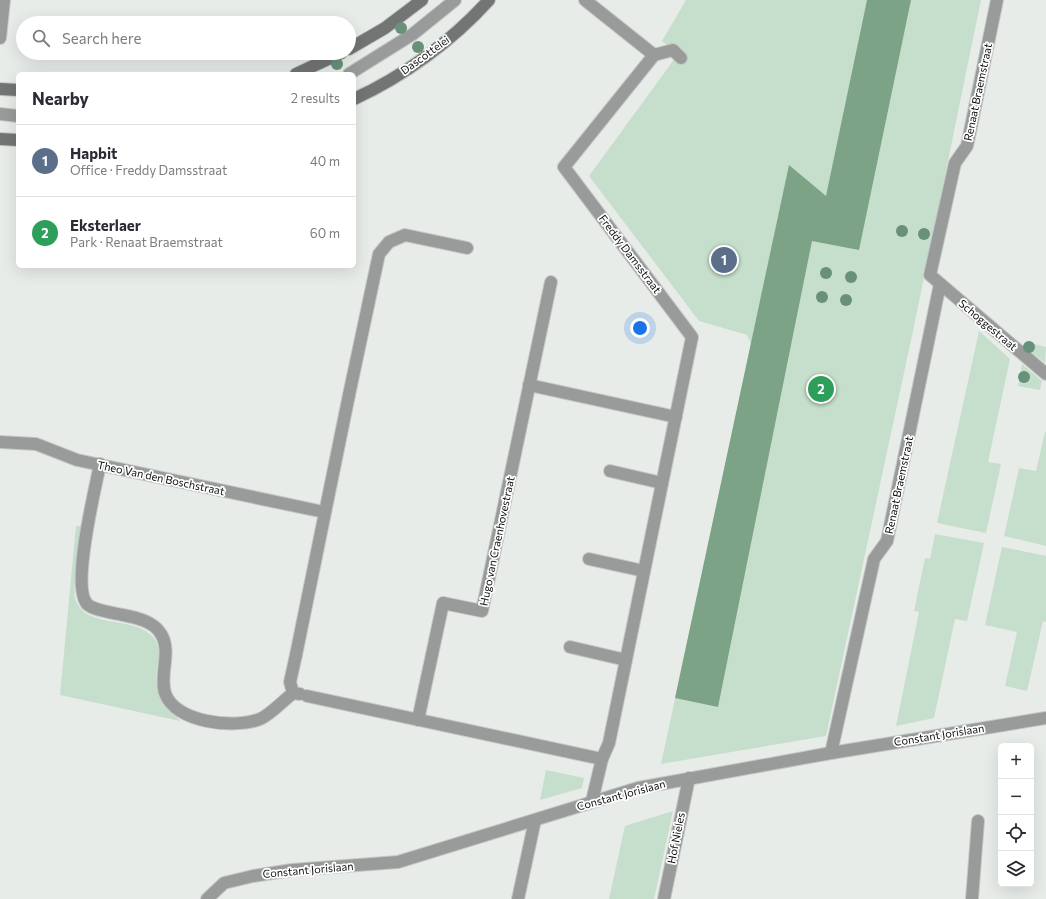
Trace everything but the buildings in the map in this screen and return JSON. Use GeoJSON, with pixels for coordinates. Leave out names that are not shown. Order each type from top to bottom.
{"type":"FeatureCollection","features":[{"type":"Feature","properties":{"kind":"street"},"geometry":{"type":"LineString","coordinates":[[0,38],[4,0]]}},
{"type":"Feature","properties":{"kind":"street"},"geometry":{"type":"LineString","coordinates":[[356,45],[385,28],[422,0]]}},
{"type":"Feature","properties":{"kind":"street"},"geometry":{"type":"LineString","coordinates":[[352,72],[413,34],[455,0]]}},
{"type":"Feature","properties":{"kind":"street","name":"Dascottelei"},"geometry":{"type":"LineString","coordinates":[[356,98],[420,61],[444,42],[489,0]]}},
{"type":"Feature","properties":{"kind":"street"},"geometry":{"type":"LineString","coordinates":[[585,0],[654,55],[673,50],[681,58]]}},
{"type":"Feature","properties":{"kind":"street","name":"Renaat Braemstraat"},"geometry":{"type":"LineString","coordinates":[[930,275],[955,163],[967,146],[997,0]]}},
{"type":"Feature","properties":{"kind":"street","name":"Freddy Damsstraat"},"geometry":{"type":"LineString","coordinates":[[602,759],[609,743],[692,337],[564,167],[654,55]]}},
{"type":"Feature","properties":{"kind":"street"},"geometry":{"type":"LineString","coordinates":[[300,72],[326,60]]}},
{"type":"Feature","properties":{"kind":"street"},"geometry":{"type":"LineString","coordinates":[[0,89],[16,90]]}},
{"type":"Feature","properties":{"kind":"street"},"geometry":{"type":"LineString","coordinates":[[0,114],[16,116]]}},
{"type":"Feature","properties":{"kind":"street"},"geometry":{"type":"LineString","coordinates":[[0,139],[16,140]]}},
{"type":"Feature","properties":{"kind":"street"},"geometry":{"type":"LineString","coordinates":[[293,693],[290,682],[324,512],[379,254],[389,242],[405,235],[467,248]]}},
{"type":"Feature","properties":{"kind":"street","name":"Schoggestraat"},"geometry":{"type":"LineString","coordinates":[[930,275],[1046,374]]}},
{"type":"Feature","properties":{"kind":"street","name":"Hugo van Craenhovestraat"},"geometry":{"type":"LineString","coordinates":[[418,720],[443,603],[482,611],[551,282]]}},
{"type":"Feature","properties":{"kind":"street","name":"Renaat Braemstraat"},"geometry":{"type":"LineString","coordinates":[[832,753],[874,559],[887,541],[940,284]]}},
{"type":"Feature","properties":{"kind":"street"},"geometry":{"type":"LineString","coordinates":[[529,385],[676,417]]}},
{"type":"Feature","properties":{"kind":"street","name":"Theo Van den Boschstraat"},"geometry":{"type":"LineString","coordinates":[[0,442],[36,444],[77,460],[324,512]]}},
{"type":"Feature","properties":{"kind":"street"},"geometry":{"type":"LineString","coordinates":[[100,464],[82,562],[82,595],[88,604],[100,609],[140,619],[152,625],[161,633],[166,645],[163,681],[166,695],[177,709],[194,718],[221,723],[245,724],[262,718],[293,693]]}},
{"type":"Feature","properties":{"kind":"street"},"geometry":{"type":"LineString","coordinates":[[610,470],[662,483]]}},
{"type":"Feature","properties":{"kind":"street"},"geometry":{"type":"LineString","coordinates":[[590,559],[644,571]]}},
{"type":"Feature","properties":{"kind":"street"},"geometry":{"type":"LineString","coordinates":[[570,647],[626,660]]}},
{"type":"Feature","properties":{"kind":"street"},"geometry":{"type":"LineString","coordinates":[[293,693],[602,759],[592,801]]}},
{"type":"Feature","properties":{"kind":"street","name":"Constant Jorislaan"},"geometry":{"type":"LineString","coordinates":[[207,899],[224,883],[238,879],[292,870],[398,862],[638,788],[832,753],[1046,718]]}},
{"type":"Feature","properties":{"kind":"street","name":"Hof Nieles"},"geometry":{"type":"LineString","coordinates":[[664,899],[689,778]]}},
{"type":"Feature","properties":{"kind":"street"},"geometry":{"type":"LineString","coordinates":[[518,899],[535,820]]}},
{"type":"Feature","properties":{"kind":"street"},"geometry":{"type":"LineString","coordinates":[[972,899],[978,821]]}},
{"type":"Feature","properties":{"kind":"shaded area"},"geometry":{"type":"Polygon","coordinates":[[[686,0],[981,0],[913,331],[826,736],[661,764],[751,344],[747,335],[699,321],[589,176],[678,54],[662,41],[686,0]]]}},
{"type":"Feature","properties":{"kind":"shaded area"},"geometry":{"type":"Polygon","coordinates":[[[867,0],[911,0],[859,250],[812,241],[718,707],[675,698],[789,165],[826,196],[867,0]]]}},
{"type":"Feature","properties":{"kind":"shaded area"},"geometry":{"type":"Polygon","coordinates":[[[979,331],[1010,359],[988,462],[1001,464],[986,533],[937,523],[979,331]]]}},
{"type":"Feature","properties":{"kind":"shaded area"},"geometry":{"type":"Polygon","coordinates":[[[1027,342],[1046,347],[1045,363],[1026,348],[1027,342]]]}},
{"type":"Feature","properties":{"kind":"shaded area"},"geometry":{"type":"Polygon","coordinates":[[[1022,364],[1042,381],[1040,390],[1018,386],[1022,364]]]}},
{"type":"Feature","properties":{"kind":"shaded area"},"geometry":{"type":"Polygon","coordinates":[[[1045,432],[1046,546],[1004,536],[1019,468],[1036,471],[1045,432]]]}},
{"type":"Feature","properties":{"kind":"shaded area"},"geometry":{"type":"Polygon","coordinates":[[[76,526],[84,526],[76,559],[75,599],[81,609],[89,615],[99,619],[133,626],[152,636],[156,642],[159,654],[156,673],[157,686],[164,701],[180,721],[60,695],[76,526]]]}},
{"type":"Feature","properties":{"kind":"shaded area"},"geometry":{"type":"Polygon","coordinates":[[[935,534],[984,543],[967,621],[955,619],[934,718],[896,726],[919,612],[914,611],[925,558],[930,559],[935,534]]]}},
{"type":"Feature","properties":{"kind":"shaded area"},"geometry":{"type":"Polygon","coordinates":[[[1002,547],[1046,556],[1046,622],[1043,621],[1027,691],[1005,686],[1017,632],[985,625],[1002,547]]]}},
{"type":"Feature","properties":{"kind":"shaded area"},"geometry":{"type":"Polygon","coordinates":[[[546,770],[584,778],[582,788],[540,800],[546,770]]]}},
{"type":"Feature","properties":{"kind":"shaded area"},"geometry":{"type":"Polygon","coordinates":[[[673,811],[654,899],[609,899],[625,826],[673,811]]]}},
{"type":"Feature","properties":{"kind":"place","name":"Hapbit"},"geometry":{"type":"Point","coordinates":[724,260]}},
{"type":"Feature","properties":{"kind":"place","name":"Eksterlaer"},"geometry":{"type":"Point","coordinates":[821,389]}}]}
